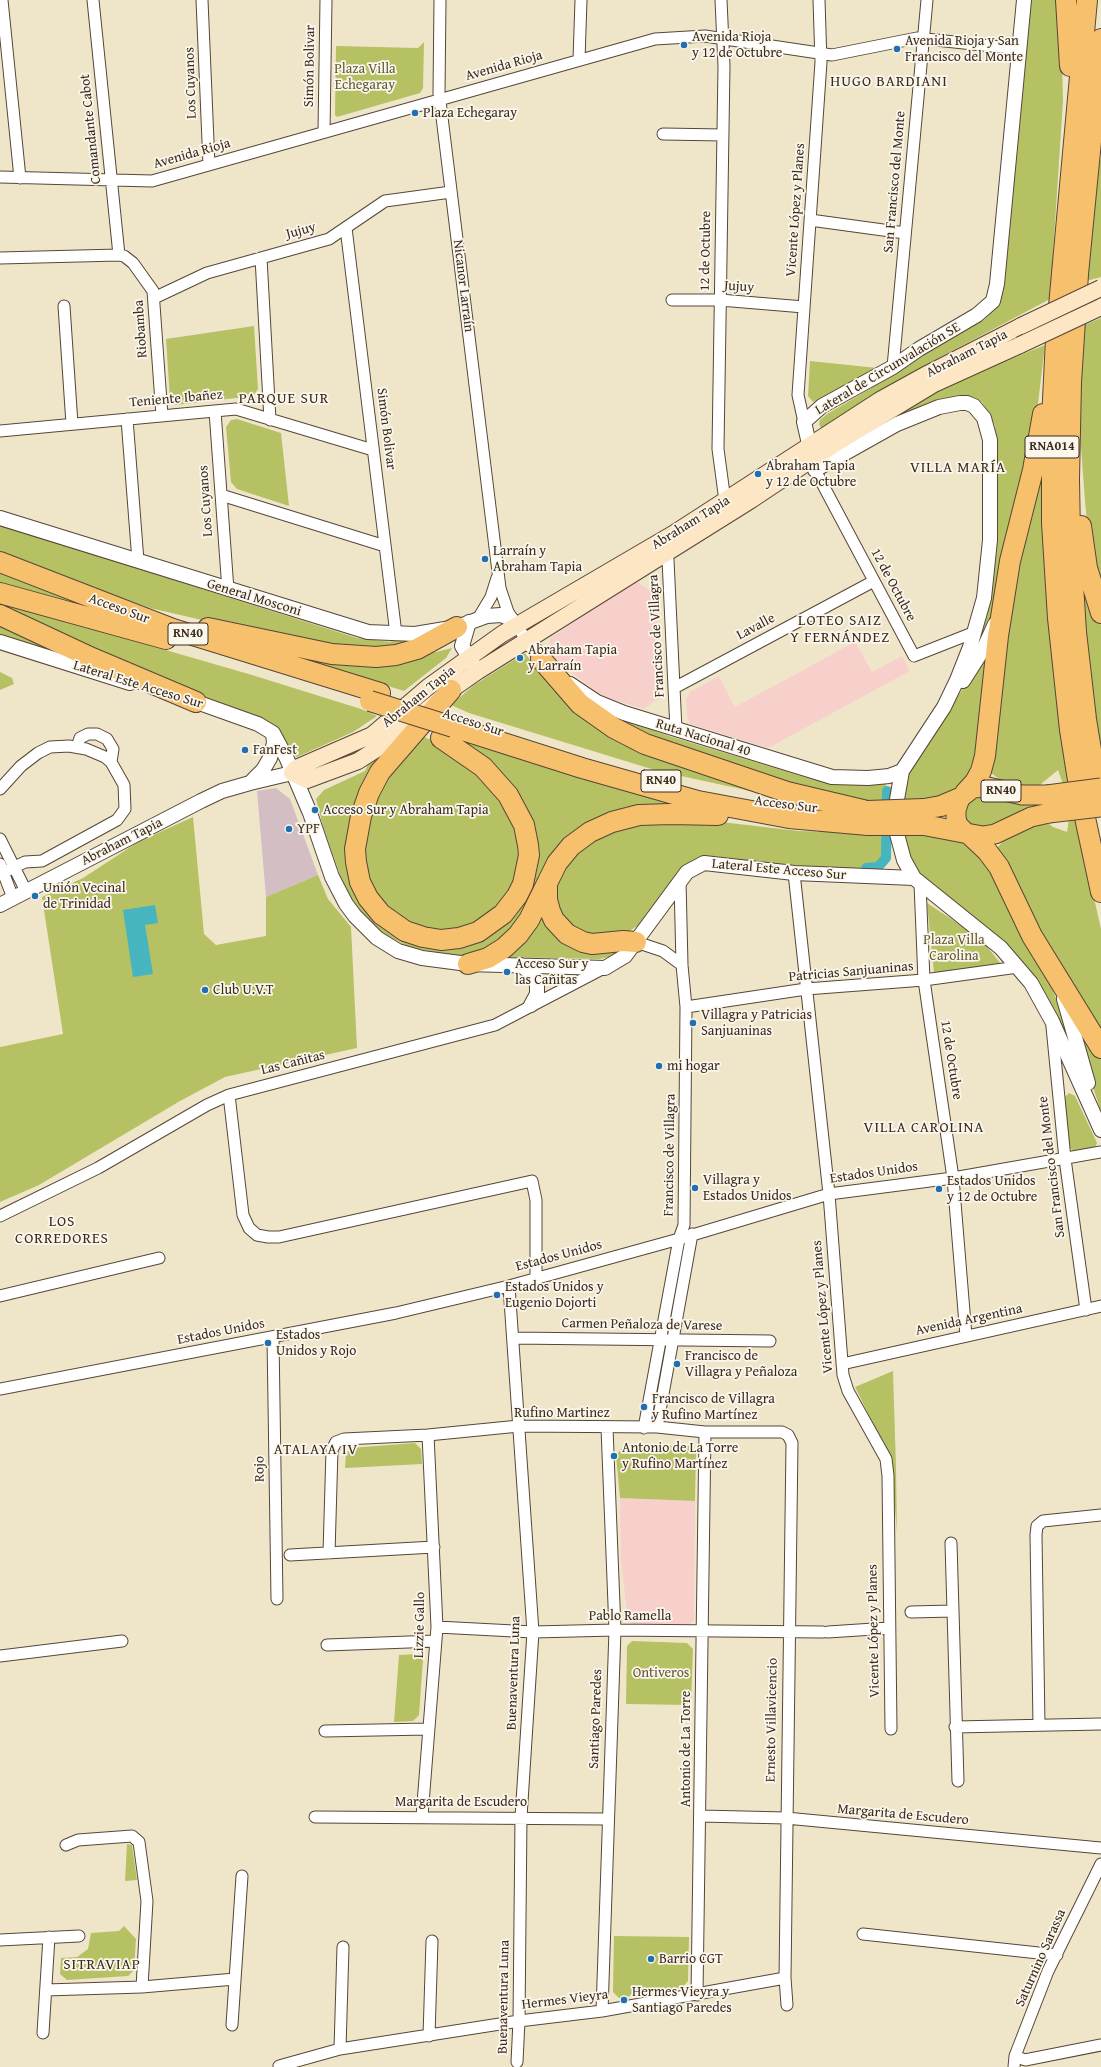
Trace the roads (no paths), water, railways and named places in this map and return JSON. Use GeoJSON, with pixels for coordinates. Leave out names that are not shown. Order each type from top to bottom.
{"type":"FeatureCollection","features":[{"type":"Feature","properties":{"kind":"highway"},"geometry":{"type":"LineString","coordinates":[[1066,0],[1070,48],[1072,154]]}},
{"type":"Feature","properties":{"kind":"highway","name":"RNA014"},"geometry":{"type":"LineString","coordinates":[[1087,0],[1056,339],[1052,455],[1056,598],[1075,761],[1101,892]]}},
{"type":"Feature","properties":{"kind":"highway","name":"RNA014"},"geometry":{"type":"LineString","coordinates":[[1101,39],[1081,242],[1071,382],[1069,479],[1073,591],[1082,682],[1101,811]]}},
{"type":"Feature","properties":{"kind":"highway"},"geometry":{"type":"LineString","coordinates":[[1081,242],[1101,120]]}},
{"type":"Feature","properties":{"kind":"highway"},"geometry":{"type":"LineString","coordinates":[[963,795],[975,782],[981,771],[985,756],[1003,603],[1010,562],[1033,470],[1056,339]]}},
{"type":"Feature","properties":{"kind":"highway"},"geometry":{"type":"LineString","coordinates":[[1071,382],[1080,515],[1087,568],[1101,613]]}},
{"type":"Feature","properties":{"kind":"highway","name":"Acceso Sur"},"geometry":{"type":"LineString","coordinates":[[0,562],[113,607],[452,728],[691,799],[732,808],[807,821],[924,817],[968,834],[983,836],[995,834],[1048,804],[1101,788]]}},
{"type":"Feature","properties":{"kind":"highway","name":"Acceso Sur"},"geometry":{"type":"LineString","coordinates":[[0,593],[377,700]]}},
{"type":"Feature","properties":{"kind":"highway"},"geometry":{"type":"LineString","coordinates":[[113,607],[301,648],[332,654],[366,657],[385,657],[406,652],[431,643],[468,622]]}},
{"type":"Feature","properties":{"kind":"highway"},"geometry":{"type":"LineString","coordinates":[[0,615],[92,658],[196,702]]}},
{"type":"Feature","properties":{"kind":"highway"},"geometry":{"type":"LineString","coordinates":[[541,658],[580,704],[614,728],[645,744],[868,818]]}},
{"type":"Feature","properties":{"kind":"highway"},"geometry":{"type":"LineString","coordinates":[[377,700],[452,728],[474,759],[497,781],[515,804],[521,816],[528,845],[528,864],[523,884],[517,896],[503,914],[478,932],[459,938],[441,940],[423,937],[405,931],[381,914],[368,898],[360,882],[356,862],[356,849],[361,816],[369,793],[380,772],[451,690]]}},
{"type":"Feature","properties":{"kind":"highway","name":"Acceso Sur"},"geometry":{"type":"LineString","coordinates":[[452,728],[701,791],[791,807],[832,810],[868,818]]}},
{"type":"Feature","properties":{"kind":"highway","name":"Acceso Sur"},"geometry":{"type":"LineString","coordinates":[[924,817],[973,788],[980,787],[995,789],[1048,804],[1101,807]]}},
{"type":"Feature","properties":{"kind":"highway","name":"RN40"},"geometry":{"type":"LineString","coordinates":[[963,795],[956,810],[956,818],[958,825],[968,834]]}},
{"type":"Feature","properties":{"kind":"highway"},"geometry":{"type":"LineString","coordinates":[[468,964],[488,958],[504,948],[518,935],[529,920],[548,879],[565,853],[579,839],[601,826],[633,817],[652,814],[683,814],[807,821]]}},
{"type":"Feature","properties":{"kind":"highway"},"geometry":{"type":"LineString","coordinates":[[968,834],[987,851],[999,868],[1040,948],[1101,1048]]}},
{"type":"Feature","properties":{"kind":"highway"},"geometry":{"type":"LineString","coordinates":[[548,879],[547,900],[550,911],[554,920],[567,934],[592,944],[624,941],[636,942]]}},
{"type":"Feature","properties":{"kind":"main road","name":"Abraham Tapia"},"geometry":{"type":"LineString","coordinates":[[307,780],[358,761],[386,743],[451,690],[478,671],[527,641],[662,548],[725,501],[812,458],[900,388],[1021,326],[1101,288]]}},
{"type":"Feature","properties":{"kind":"main road","name":"Abraham Tapia"},"geometry":{"type":"LineString","coordinates":[[292,773],[296,768],[372,735],[428,687],[469,658],[514,623],[662,548],[934,384],[1101,307]]}},
{"type":"Feature","properties":{"kind":"main road"},"geometry":{"type":"LineString","coordinates":[[292,773],[307,780],[312,773],[318,769],[350,754],[372,735]]}},
{"type":"Feature","properties":{"kind":"street"},"geometry":{"type":"LineString","coordinates":[[2,0],[20,178]]}},
{"type":"Feature","properties":{"kind":"street","name":"Comandante Cabot"},"geometry":{"type":"LineString","coordinates":[[93,0],[119,255]]}},
{"type":"Feature","properties":{"kind":"street","name":"Los Cuyanos"},"geometry":{"type":"LineString","coordinates":[[202,0],[209,165]]}},
{"type":"Feature","properties":{"kind":"street","name":"Simón Bolivar"},"geometry":{"type":"LineString","coordinates":[[324,132],[326,0]]}},
{"type":"Feature","properties":{"kind":"street","name":"Nicanor Larraín"},"geometry":{"type":"LineString","coordinates":[[440,0],[440,100],[498,572],[502,598],[514,623],[527,641]]}},
{"type":"Feature","properties":{"kind":"street"},"geometry":{"type":"LineString","coordinates":[[579,60],[581,0]]}},
{"type":"Feature","properties":{"kind":"street","name":"12 de Octubre"},"geometry":{"type":"LineString","coordinates":[[721,0],[723,39],[723,135],[718,449],[725,501]]}},
{"type":"Feature","properties":{"kind":"street","name":"Vicente López y Planes"},"geometry":{"type":"LineString","coordinates":[[804,422],[798,396],[821,53],[819,0]]}},
{"type":"Feature","properties":{"kind":"street","name":"San Francisco del Monte"},"geometry":{"type":"LineString","coordinates":[[893,367],[927,0]]}},
{"type":"Feature","properties":{"kind":"street","name":"Lateral de Circunvalación SE"},"geometry":{"type":"LineString","coordinates":[[812,458],[804,422],[822,406],[893,367],[919,349],[977,315],[989,305],[995,297],[1024,0]]}},
{"type":"Feature","properties":{"kind":"street","name":"Avenida Rioja"},"geometry":{"type":"LineString","coordinates":[[0,177],[152,181],[655,39],[705,36],[832,55],[917,38],[1020,49]]}},
{"type":"Feature","properties":{"kind":"street"},"geometry":{"type":"LineString","coordinates":[[663,134],[723,135]]}},
{"type":"Feature","properties":{"kind":"street","name":"Jujuy"},"geometry":{"type":"LineString","coordinates":[[154,298],[207,273],[330,239],[385,201],[451,192]]}},
{"type":"Feature","properties":{"kind":"street"},"geometry":{"type":"LineString","coordinates":[[810,220],[906,233]]}},
{"type":"Feature","properties":{"kind":"street","name":"Simón Bolivar"},"geometry":{"type":"LineString","coordinates":[[346,228],[396,634]]}},
{"type":"Feature","properties":{"kind":"street"},"geometry":{"type":"LineString","coordinates":[[0,258],[119,255]]}},
{"type":"Feature","properties":{"kind":"street","name":"Riobamba"},"geometry":{"type":"LineString","coordinates":[[119,255],[126,258],[143,275],[153,289],[162,416]]}},
{"type":"Feature","properties":{"kind":"street"},"geometry":{"type":"LineString","coordinates":[[260,258],[270,420]]}},
{"type":"Feature","properties":{"kind":"street","name":"Jujuy"},"geometry":{"type":"LineString","coordinates":[[672,300],[720,300],[804,307]]}},
{"type":"Feature","properties":{"kind":"street"},"geometry":{"type":"LineString","coordinates":[[64,306],[72,424]]}},
{"type":"Feature","properties":{"kind":"street"},"geometry":{"type":"LineString","coordinates":[[812,458],[928,410],[960,403],[974,406],[979,410],[987,428],[990,440],[990,540],[984,598],[975,632],[957,680],[944,707]]}},
{"type":"Feature","properties":{"kind":"street","name":"Teniente Ibañez"},"geometry":{"type":"LineString","coordinates":[[0,431],[236,409],[373,450]]}},
{"type":"Feature","properties":{"kind":"street","name":"Los Cuyanos"},"geometry":{"type":"LineString","coordinates":[[215,411],[228,590]]}},
{"type":"Feature","properties":{"kind":"street"},"geometry":{"type":"LineString","coordinates":[[127,419],[138,562]]}},
{"type":"Feature","properties":{"kind":"street","name":"12 de Octubre"},"geometry":{"type":"LineString","coordinates":[[812,458],[874,581],[914,656],[975,632]]}},
{"type":"Feature","properties":{"kind":"street"},"geometry":{"type":"LineString","coordinates":[[221,495],[385,546]]}},
{"type":"Feature","properties":{"kind":"street","name":"General Mosconi"},"geometry":{"type":"LineString","coordinates":[[0,518],[356,629],[396,634],[424,633],[495,615],[514,623]]}},
{"type":"Feature","properties":{"kind":"street","name":"Francisco de Villagra"},"geometry":{"type":"LineString","coordinates":[[662,548],[668,560],[676,730]]}},
{"type":"Feature","properties":{"kind":"street","name":"Nicanor Larraín"},"geometry":{"type":"LineString","coordinates":[[478,671],[462,646],[468,622],[491,597],[498,572]]}},
{"type":"Feature","properties":{"kind":"street","name":"Lavalle"},"geometry":{"type":"LineString","coordinates":[[674,688],[874,581]]}},
{"type":"Feature","properties":{"kind":"street"},"geometry":{"type":"LineString","coordinates":[[1003,603],[984,648],[964,681],[944,707],[902,771],[896,805],[897,834],[904,860],[917,881],[1001,948],[1031,983],[1052,1021],[1099,1125]]}},
{"type":"Feature","properties":{"kind":"street","name":"Ruta Nacional 40"},"geometry":{"type":"LineString","coordinates":[[527,641],[541,658],[568,682],[597,702],[624,713],[832,777],[868,778],[889,776],[902,771]]}},
{"type":"Feature","properties":{"kind":"street","name":"Lateral Este Acceso Sur"},"geometry":{"type":"LineString","coordinates":[[0,642],[196,702],[262,725],[273,733],[284,751],[339,892],[355,916],[367,929],[389,946],[410,955],[442,962],[468,964],[606,968],[625,956],[680,881],[692,868],[704,864],[794,873],[917,881]]}},
{"type":"Feature","properties":{"kind":"street"},"geometry":{"type":"LineString","coordinates":[[250,783],[263,770],[270,758],[274,743],[273,733]]}},
{"type":"Feature","properties":{"kind":"street"},"geometry":{"type":"LineString","coordinates":[[77,747],[80,738],[88,734],[97,734],[107,738],[113,749],[112,762]]}},
{"type":"Feature","properties":{"kind":"street"},"geometry":{"type":"LineString","coordinates":[[0,789],[21,766],[38,753],[50,747],[61,746],[77,747],[105,757],[112,762],[124,785],[125,809],[117,820],[42,860],[25,862],[14,867],[1,870],[13,898]]}},
{"type":"Feature","properties":{"kind":"street","name":"Abraham Tapia"},"geometry":{"type":"LineString","coordinates":[[0,905],[222,791],[292,773]]}},
{"type":"Feature","properties":{"kind":"street"},"geometry":{"type":"LineString","coordinates":[[303,798],[307,780]]}},
{"type":"Feature","properties":{"kind":"street"},"geometry":{"type":"LineString","coordinates":[[0,839],[26,891]]}},
{"type":"Feature","properties":{"kind":"street","name":"Vicente López y Planes"},"geometry":{"type":"LineString","coordinates":[[794,873],[829,1194],[843,1376],[848,1391],[886,1459],[888,1476],[891,1729]]}},
{"type":"Feature","properties":{"kind":"street","name":"Francisco de Villagra"},"geometry":{"type":"LineString","coordinates":[[644,1428],[679,1239],[684,1225],[686,1007],[682,965],[680,881]]}},
{"type":"Feature","properties":{"kind":"street","name":"12 de Octubre"},"geometry":{"type":"LineString","coordinates":[[917,881],[924,980],[954,1178],[966,1336]]}},
{"type":"Feature","properties":{"kind":"street"},"geometry":{"type":"LineString","coordinates":[[636,942],[663,951],[682,965]]}},
{"type":"Feature","properties":{"kind":"street"},"geometry":{"type":"LineString","coordinates":[[1040,948],[1067,1008],[1099,1125]]}},
{"type":"Feature","properties":{"kind":"street"},"geometry":{"type":"LineString","coordinates":[[521,965],[533,975],[537,985],[537,994],[531,1005]]}},
{"type":"Feature","properties":{"kind":"street","name":"Patricias Sanjuaninas"},"geometry":{"type":"LineString","coordinates":[[686,1007],[806,989],[924,980],[1018,967]]}},
{"type":"Feature","properties":{"kind":"street","name":"Las Cañitas"},"geometry":{"type":"LineString","coordinates":[[0,1216],[98,1168],[207,1104],[228,1095],[495,1025],[531,1005],[606,968]]}},
{"type":"Feature","properties":{"kind":"street","name":"San Francisco del Monte"},"geometry":{"type":"LineString","coordinates":[[1052,1021],[1065,1159],[1086,1310]]}},
{"type":"Feature","properties":{"kind":"street"},"geometry":{"type":"LineString","coordinates":[[228,1095],[243,1216],[249,1228],[257,1235],[278,1237],[532,1181],[536,1200],[536,1277]]}},
{"type":"Feature","properties":{"kind":"street","name":"Estados Unidos"},"geometry":{"type":"LineString","coordinates":[[0,1389],[396,1314],[509,1286],[536,1277],[679,1239],[829,1194],[954,1178],[1101,1152]]}},
{"type":"Feature","properties":{"kind":"street","name":"Francisco de Villagra"},"geometry":{"type":"LineString","coordinates":[[684,1225],[692,1234]]}},
{"type":"Feature","properties":{"kind":"street"},"geometry":{"type":"LineString","coordinates":[[656,1427],[692,1234]]}},
{"type":"Feature","properties":{"kind":"street"},"geometry":{"type":"LineString","coordinates":[[0,1296],[159,1258]]}},
{"type":"Feature","properties":{"kind":"street","name":"Buenaventura Luna"},"geometry":{"type":"LineString","coordinates":[[509,1286],[533,1632],[521,1817],[520,2021],[517,2062]]}},
{"type":"Feature","properties":{"kind":"street","name":"Avenida Argentina"},"geometry":{"type":"LineString","coordinates":[[842,1364],[1101,1306]]}},
{"type":"Feature","properties":{"kind":"street","name":"Rojo"},"geometry":{"type":"LineString","coordinates":[[273,1338],[277,1599]]}},
{"type":"Feature","properties":{"kind":"street","name":"Carmen Peñaloza de Varese"},"geometry":{"type":"LineString","coordinates":[[513,1338],[672,1341],[770,1340]]}},
{"type":"Feature","properties":{"kind":"street","name":"Rufino Martinez"},"geometry":{"type":"LineString","coordinates":[[329,1553],[332,1450],[336,1442],[344,1439],[428,1435],[519,1426],[607,1428],[656,1427],[705,1432],[782,1432],[788,1435]]}},
{"type":"Feature","properties":{"kind":"street","name":"Santiago Paredes"},"geometry":{"type":"LineString","coordinates":[[602,2011],[607,1819],[615,1630],[607,1428]]}},
{"type":"Feature","properties":{"kind":"street","name":"Antonio de La Torre"},"geometry":{"type":"LineString","coordinates":[[697,1995],[701,1816],[705,1432]]}},
{"type":"Feature","properties":{"kind":"street","name":"Lizzie Gallo"},"geometry":{"type":"LineString","coordinates":[[422,1816],[437,1627],[428,1435]]}},
{"type":"Feature","properties":{"kind":"street","name":"Ernesto Villavicencio"},"geometry":{"type":"LineString","coordinates":[[787,2005],[785,1978],[786,1818],[792,1443],[788,1435]]}},
{"type":"Feature","properties":{"kind":"street"},"geometry":{"type":"LineString","coordinates":[[1039,1725],[1037,1526],[1042,1521],[1101,1515]]}},
{"type":"Feature","properties":{"kind":"street"},"geometry":{"type":"LineString","coordinates":[[951,1543],[955,1727],[958,1781]]}},
{"type":"Feature","properties":{"kind":"street"},"geometry":{"type":"LineString","coordinates":[[290,1555],[434,1547]]}},
{"type":"Feature","properties":{"kind":"street"},"geometry":{"type":"LineString","coordinates":[[911,1612],[953,1610]]}},
{"type":"Feature","properties":{"kind":"street","name":"Pablo Ramella"},"geometry":{"type":"LineString","coordinates":[[437,1627],[533,1632],[615,1630],[788,1633],[889,1628]]}},
{"type":"Feature","properties":{"kind":"street"},"geometry":{"type":"LineString","coordinates":[[0,1656],[122,1641]]}},
{"type":"Feature","properties":{"kind":"street"},"geometry":{"type":"LineString","coordinates":[[327,1645],[436,1641]]}},
{"type":"Feature","properties":{"kind":"street"},"geometry":{"type":"LineString","coordinates":[[955,1727],[1101,1724]]}},
{"type":"Feature","properties":{"kind":"street"},"geometry":{"type":"LineString","coordinates":[[325,1731],[428,1729]]}},
{"type":"Feature","properties":{"kind":"street","name":"Margarita de Escudero"},"geometry":{"type":"LineString","coordinates":[[315,1817],[422,1816],[607,1819]]}},
{"type":"Feature","properties":{"kind":"street","name":"Margarita de Escudero"},"geometry":{"type":"LineString","coordinates":[[701,1816],[786,1818],[1101,1848]]}},
{"type":"Feature","properties":{"kind":"street"},"geometry":{"type":"LineString","coordinates":[[66,1845],[78,1840],[132,1836],[139,1842],[147,1901],[142,1987]]}},
{"type":"Feature","properties":{"kind":"street","name":"Saturnino Sarassa"},"geometry":{"type":"LineString","coordinates":[[1015,2062],[1057,1955],[1101,1864]]}},
{"type":"Feature","properties":{"kind":"street"},"geometry":{"type":"LineString","coordinates":[[232,2025],[242,1876]]}},
{"type":"Feature","properties":{"kind":"street"},"geometry":{"type":"LineString","coordinates":[[863,1934],[1057,1955]]}},
{"type":"Feature","properties":{"kind":"street"},"geometry":{"type":"LineString","coordinates":[[0,1940],[79,1936]]}},
{"type":"Feature","properties":{"kind":"street"},"geometry":{"type":"LineString","coordinates":[[43,2032],[49,1937]]}},
{"type":"Feature","properties":{"kind":"street"},"geometry":{"type":"LineString","coordinates":[[429,2036],[432,1941]]}},
{"type":"Feature","properties":{"kind":"street"},"geometry":{"type":"LineString","coordinates":[[340,2049],[343,1947]]}},
{"type":"Feature","properties":{"kind":"street","name":"Hermes Vieyra"},"geometry":{"type":"LineString","coordinates":[[279,2066],[340,2049],[520,2021],[602,2011],[785,1978]]}},
{"type":"Feature","properties":{"kind":"street"},"geometry":{"type":"LineString","coordinates":[[46,1990],[142,1987],[235,1979]]}},
{"type":"Feature","properties":{"kind":"street"},"geometry":{"type":"LineString","coordinates":[[1015,2062],[1101,2045]]}},
{"type":"Feature","properties":{"kind":"water"},"geometry":{"type":"Polygon","coordinates":[[[155,905],[158,923],[145,925],[153,974],[133,977],[123,910],[155,905]]]}},
{"type":"Feature","properties":{"kind":"waterway"},"geometry":{"type":"LineString","coordinates":[[866,868],[878,867],[886,858],[887,791]]}},
{"type":"Feature","properties":{"kind":"place","name":"Avenida Rioja y 12 de Octubre"},"geometry":{"type":"Point","coordinates":[684,45]}},
{"type":"Feature","properties":{"kind":"place","name":"Avenida Rioja y San Francisco del Monte"},"geometry":{"type":"Point","coordinates":[897,49]}},
{"type":"Feature","properties":{"kind":"place","name":"Plaza Echegaray"},"geometry":{"type":"Point","coordinates":[415,113]}},
{"type":"Feature","properties":{"kind":"place","name":"Abraham Tapia y 12 de Octubre"},"geometry":{"type":"Point","coordinates":[758,474]}},
{"type":"Feature","properties":{"kind":"place","name":"Larraín y Abraham Tapia"},"geometry":{"type":"Point","coordinates":[485,559]}},
{"type":"Feature","properties":{"kind":"place","name":"Abraham Tapia y Larraín"},"geometry":{"type":"Point","coordinates":[520,658]}},
{"type":"Feature","properties":{"kind":"place","name":"FanFest"},"geometry":{"type":"Point","coordinates":[245,750]}},
{"type":"Feature","properties":{"kind":"place","name":"Acceso Sur y Abraham Tapia"},"geometry":{"type":"Point","coordinates":[315,810]}},
{"type":"Feature","properties":{"kind":"place","name":"YPF"},"geometry":{"type":"Point","coordinates":[289,829]}},
{"type":"Feature","properties":{"kind":"place","name":"Unión Vecinal de Trinidad"},"geometry":{"type":"Point","coordinates":[35,896]}},
{"type":"Feature","properties":{"kind":"place","name":"Acceso Sur y las Cañitas"},"geometry":{"type":"Point","coordinates":[507,972]}},
{"type":"Feature","properties":{"kind":"place","name":"Club U.V.T"},"geometry":{"type":"Point","coordinates":[205,990]}},
{"type":"Feature","properties":{"kind":"place","name":"Villagra y Patricias Sanjuaninas"},"geometry":{"type":"Point","coordinates":[693,1023]}},
{"type":"Feature","properties":{"kind":"place","name":"mi hogar"},"geometry":{"type":"Point","coordinates":[659,1066]}},
{"type":"Feature","properties":{"kind":"place","name":"Villagra y Estados Unidos"},"geometry":{"type":"Point","coordinates":[695,1188]}},
{"type":"Feature","properties":{"kind":"place","name":"Estados Unidos y 12 de Octubre"},"geometry":{"type":"Point","coordinates":[939,1189]}},
{"type":"Feature","properties":{"kind":"place","name":"Estados Unidos y Eugenio Dojorti"},"geometry":{"type":"Point","coordinates":[497,1295]}},
{"type":"Feature","properties":{"kind":"place","name":"Estados Unidos y Rojo"},"geometry":{"type":"Point","coordinates":[268,1343]}},
{"type":"Feature","properties":{"kind":"place","name":"Francisco de Villagra y Peñaloza"},"geometry":{"type":"Point","coordinates":[677,1364]}},
{"type":"Feature","properties":{"kind":"place","name":"Francisco de Villagra y Rufino Martínez"},"geometry":{"type":"Point","coordinates":[644,1407]}},
{"type":"Feature","properties":{"kind":"place","name":"Antonio de La Torre y Rufino Martínez"},"geometry":{"type":"Point","coordinates":[614,1456]}},
{"type":"Feature","properties":{"kind":"place","name":"Barrio CGT"},"geometry":{"type":"Point","coordinates":[651,1959]}},
{"type":"Feature","properties":{"kind":"place","name":"Hermes Vieyra y Santiago Paredes"},"geometry":{"type":"Point","coordinates":[624,2000]}},
{"type":"Feature","properties":{"kind":"district","name":"HUGO BARDIANI"},"geometry":{"type":"Point","coordinates":[889,82]}},
{"type":"Feature","properties":{"kind":"district","name":"PARQUE SUR"},"geometry":{"type":"Point","coordinates":[284,399]}},
{"type":"Feature","properties":{"kind":"district","name":"VILLA MARÍA"},"geometry":{"type":"Point","coordinates":[958,468]}},
{"type":"Feature","properties":{"kind":"district","name":"LOTEO SAIZ Y FERNÁNDEZ"},"geometry":{"type":"Point","coordinates":[840,630]}},
{"type":"Feature","properties":{"kind":"district","name":"VILLA CAROLINA"},"geometry":{"type":"Point","coordinates":[924,1128]}},
{"type":"Feature","properties":{"kind":"district","name":"LOS CORREDORES"},"geometry":{"type":"Point","coordinates":[62,1230]}},
{"type":"Feature","properties":{"kind":"district","name":"ATALAYA IV"},"geometry":{"type":"Point","coordinates":[316,1450]}},
{"type":"Feature","properties":{"kind":"district","name":"SITRAVIAP"},"geometry":{"type":"Point","coordinates":[102,1965]}},
{"type":"Feature","properties":{"kind":"park label","name":"Plaza Villa Echegaray"},"geometry":{"type":"Point","coordinates":[365,78]}},
{"type":"Feature","properties":{"kind":"park label","name":"Plaza Villa Carolina"},"geometry":{"type":"Point","coordinates":[954,948]}},
{"type":"Feature","properties":{"kind":"park label","name":"Ontiveros"},"geometry":{"type":"Point","coordinates":[661,1673]}}]}
